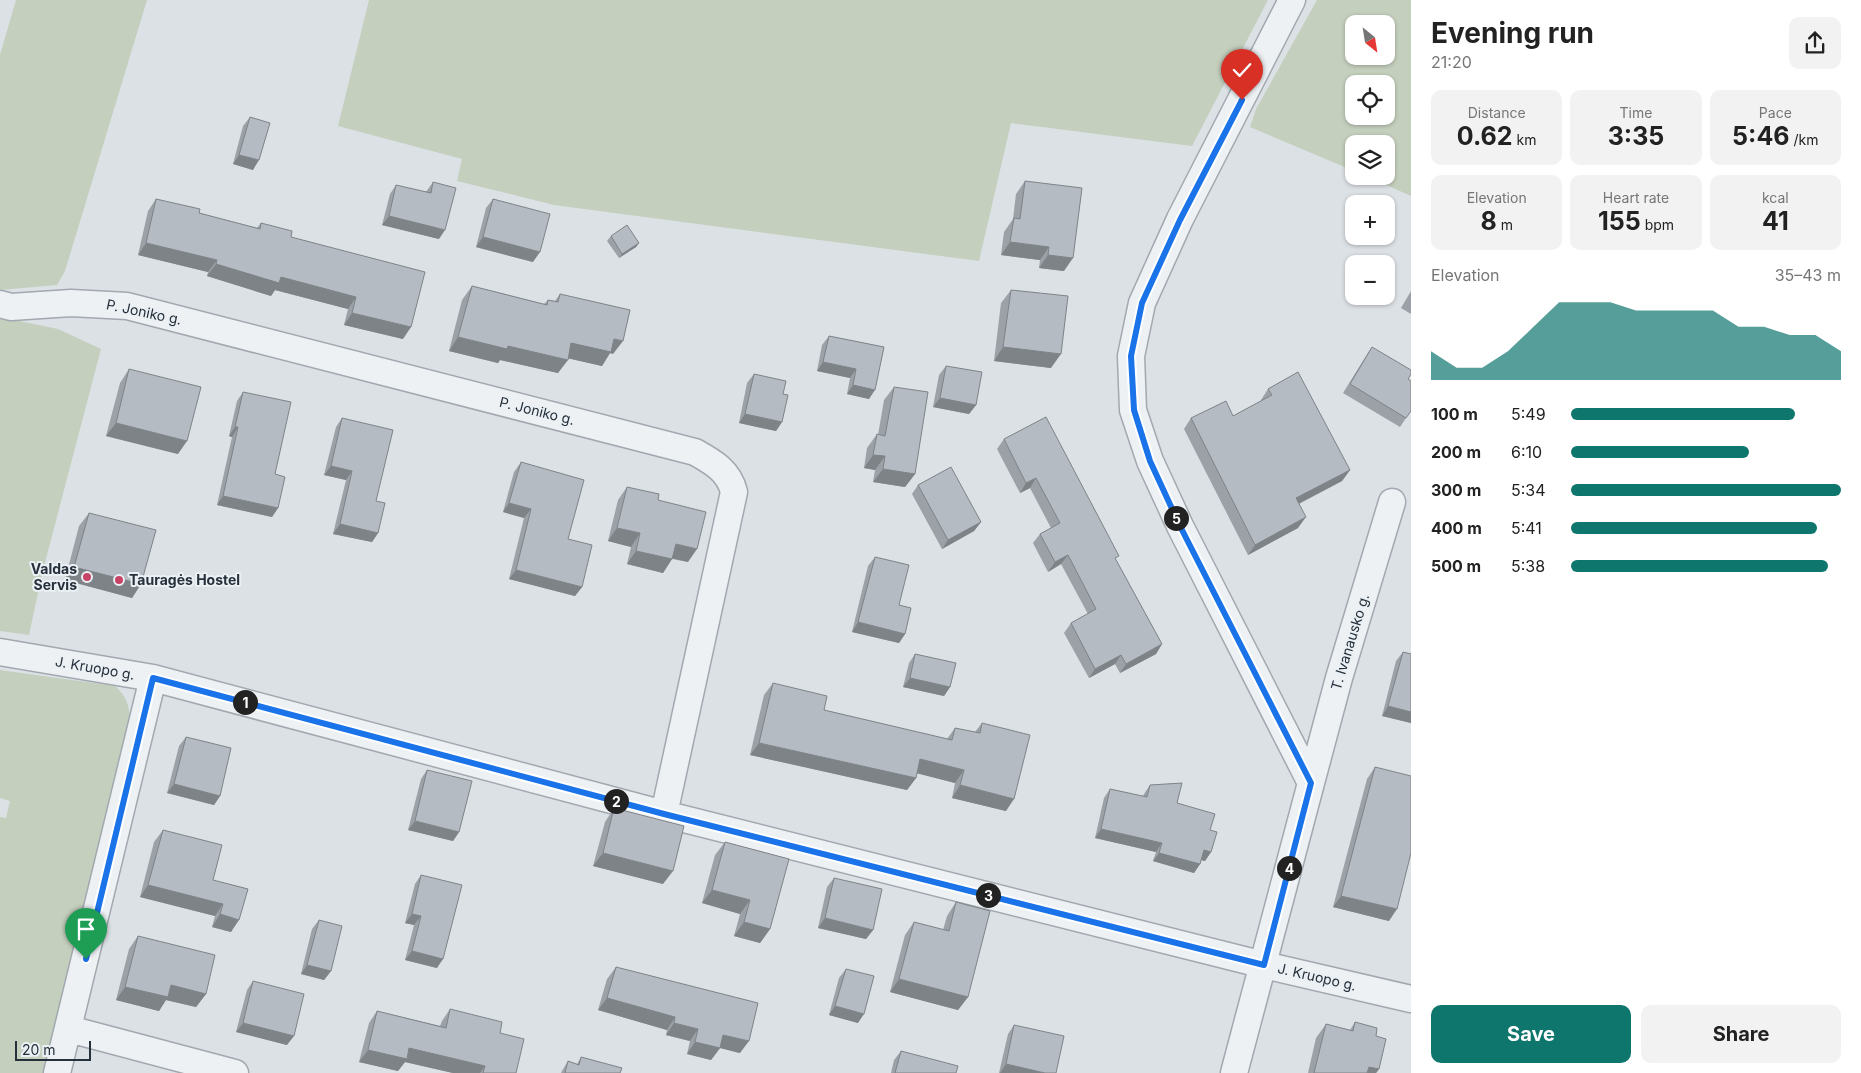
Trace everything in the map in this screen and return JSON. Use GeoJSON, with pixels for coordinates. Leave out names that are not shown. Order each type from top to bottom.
{"type":"FeatureCollection","features":[{"type":"Feature","properties":{"kind":"street"},"geometry":{"type":"LineString","coordinates":[[1292,0],[1180,220],[1142,303],[1131,356],[1134,410],[1150,461],[1180,526],[1311,783]]}},
{"type":"Feature","properties":{"kind":"street","name":"P. Joniko g."},"geometry":{"type":"LineString","coordinates":[[0,304],[11,307],[72,302],[127,306],[695,452],[717,465],[732,483],[734,492],[664,814]]}},
{"type":"Feature","properties":{"kind":"street","name":"T. Ivanausko g."},"geometry":{"type":"LineString","coordinates":[[1234,1073],[1339,678],[1392,502]]}},
{"type":"Feature","properties":{"kind":"street","name":"J. Kruopo g."},"geometry":{"type":"LineString","coordinates":[[0,652],[153,678],[664,814],[1264,965],[1411,999]]}},
{"type":"Feature","properties":{"kind":"street"},"geometry":{"type":"LineString","coordinates":[[57,1073],[153,678]]}},
{"type":"Feature","properties":{"kind":"street"},"geometry":{"type":"LineString","coordinates":[[69,1029],[235,1073]]}},
{"type":"Feature","properties":{"kind":"green space"},"geometry":{"type":"Polygon","coordinates":[[[16,0],[147,0],[65,271],[57,285],[0,290],[0,55],[16,0]]]}},
{"type":"Feature","properties":{"kind":"green space"},"geometry":{"type":"Polygon","coordinates":[[[369,0],[1268,0],[1192,146],[1011,123],[979,261],[554,205],[457,181],[462,159],[338,126],[369,0]]]}},
{"type":"Feature","properties":{"kind":"green space"},"geometry":{"type":"Polygon","coordinates":[[[1317,0],[1411,0],[1411,196],[1386,185],[1395,185],[1395,135],[1345,135],[1345,167],[1250,127],[1256,109],[1317,0]]]}},
{"type":"Feature","properties":{"kind":"green space"},"geometry":{"type":"Polygon","coordinates":[[[0,317],[58,329],[101,349],[42,574],[29,635],[0,631],[0,317]]]}},
{"type":"Feature","properties":{"kind":"green space"},"geometry":{"type":"Polygon","coordinates":[[[0,670],[115,686],[122,693],[130,714],[46,1073],[0,1073],[0,817],[6,818],[10,801],[0,798],[0,670]]]}},
{"type":"Feature","properties":{"kind":"building"},"geometry":{"type":"Polygon","coordinates":[[[250,117],[270,123],[259,160],[239,155],[250,117]]]}},
{"type":"Feature","properties":{"kind":"building"},"geometry":{"type":"Polygon","coordinates":[[[1025,181],[1082,188],[1073,258],[1048,255],[1049,247],[1010,242],[1014,218],[1020,219],[1025,181]]]}},
{"type":"Feature","properties":{"kind":"building"},"geometry":{"type":"Polygon","coordinates":[[[433,182],[456,188],[445,230],[389,216],[396,185],[431,193],[433,182]]]}},
{"type":"Feature","properties":{"kind":"building"},"geometry":{"type":"Polygon","coordinates":[[[156,199],[200,209],[199,213],[260,229],[261,223],[292,231],[291,237],[425,272],[411,327],[352,313],[356,297],[281,277],[279,283],[216,264],[217,260],[146,243],[156,199]]]}},
{"type":"Feature","properties":{"kind":"building"},"geometry":{"type":"Polygon","coordinates":[[[493,199],[550,214],[540,252],[483,237],[493,199]]]}},
{"type":"Feature","properties":{"kind":"building"},"geometry":{"type":"Polygon","coordinates":[[[627,225],[639,243],[622,254],[611,236],[627,225]]]}},
{"type":"Feature","properties":{"kind":"building"},"geometry":{"type":"Polygon","coordinates":[[[472,286],[547,305],[548,300],[558,302],[560,294],[630,310],[623,341],[614,339],[611,352],[571,343],[568,360],[508,346],[507,349],[458,337],[472,286]]]}},
{"type":"Feature","properties":{"kind":"building"},"geometry":{"type":"Polygon","coordinates":[[[1011,290],[1068,296],[1061,354],[1003,347],[1011,290]]]}},
{"type":"Feature","properties":{"kind":"building"},"geometry":{"type":"Polygon","coordinates":[[[829,336],[884,347],[875,390],[853,385],[856,369],[823,362],[829,336]]]}},
{"type":"Feature","properties":{"kind":"building"},"geometry":{"type":"Polygon","coordinates":[[[1372,347],[1411,370],[1408,379],[1411,381],[1411,411],[1406,418],[1350,384],[1372,347]]]}},
{"type":"Feature","properties":{"kind":"building"},"geometry":{"type":"Polygon","coordinates":[[[946,366],[982,372],[976,405],[940,398],[946,366]]]}},
{"type":"Feature","properties":{"kind":"building"},"geometry":{"type":"Polygon","coordinates":[[[129,369],[201,387],[187,441],[116,423],[129,369]]]}},
{"type":"Feature","properties":{"kind":"building"},"geometry":{"type":"Polygon","coordinates":[[[1298,372],[1350,470],[1296,498],[1306,517],[1255,545],[1191,418],[1226,401],[1233,416],[1272,395],[1268,389],[1298,372]]]}},
{"type":"Feature","properties":{"kind":"building"},"geometry":{"type":"Polygon","coordinates":[[[754,374],[786,381],[783,394],[788,395],[782,422],[745,414],[754,374]]]}},
{"type":"Feature","properties":{"kind":"building"},"geometry":{"type":"Polygon","coordinates":[[[894,387],[928,392],[915,474],[883,469],[885,456],[873,455],[877,434],[885,436],[894,387]]]}},
{"type":"Feature","properties":{"kind":"building"},"geometry":{"type":"Polygon","coordinates":[[[243,392],[291,402],[275,474],[285,477],[278,508],[223,496],[238,427],[235,427],[243,392]]]}},
{"type":"Feature","properties":{"kind":"building"},"geometry":{"type":"Polygon","coordinates":[[[1046,417],[1119,556],[1115,558],[1162,644],[1126,664],[1121,655],[1095,669],[1071,623],[1096,609],[1068,555],[1055,562],[1040,534],[1060,523],[1036,478],[1026,483],[1004,439],[1046,417]]]}},
{"type":"Feature","properties":{"kind":"building"},"geometry":{"type":"Polygon","coordinates":[[[342,418],[393,430],[376,501],[385,503],[378,533],[340,524],[352,471],[331,466],[342,418]]]}},
{"type":"Feature","properties":{"kind":"building"},"geometry":{"type":"Polygon","coordinates":[[[521,462],[584,480],[568,539],[592,545],[582,587],[516,570],[531,509],[509,503],[521,462]]]}},
{"type":"Feature","properties":{"kind":"building"},"geometry":{"type":"Polygon","coordinates":[[[951,467],[981,522],[948,540],[918,485],[951,467]]]}},
{"type":"Feature","properties":{"kind":"building"},"geometry":{"type":"Polygon","coordinates":[[[627,487],[659,494],[658,500],[706,512],[697,549],[676,544],[672,559],[636,551],[640,533],[617,528],[627,487]]]}},
{"type":"Feature","properties":{"kind":"building"},"geometry":{"type":"Polygon","coordinates":[[[89,513],[156,530],[141,584],[74,567],[89,513]]]}},
{"type":"Feature","properties":{"kind":"building"},"geometry":{"type":"Polygon","coordinates":[[[875,557],[909,565],[899,605],[911,608],[905,634],[858,622],[875,557]]]}},
{"type":"Feature","properties":{"kind":"building"},"geometry":{"type":"Polygon","coordinates":[[[1403,652],[1411,654],[1411,712],[1388,706],[1403,652]]]}},
{"type":"Feature","properties":{"kind":"building"},"geometry":{"type":"Polygon","coordinates":[[[915,654],[956,663],[950,687],[910,678],[915,654]]]}},
{"type":"Feature","properties":{"kind":"building"},"geometry":{"type":"Polygon","coordinates":[[[773,683],[827,696],[824,710],[952,740],[955,728],[980,733],[982,723],[1030,735],[1014,799],[960,785],[964,770],[920,759],[916,778],[759,743],[773,683]]]}},
{"type":"Feature","properties":{"kind":"building"},"geometry":{"type":"Polygon","coordinates":[[[186,737],[231,748],[220,796],[174,784],[186,737]]]}},
{"type":"Feature","properties":{"kind":"building"},"geometry":{"type":"Polygon","coordinates":[[[1375,767],[1411,776],[1411,853],[1397,909],[1341,896],[1375,767]]]}},
{"type":"Feature","properties":{"kind":"building"},"geometry":{"type":"Polygon","coordinates":[[[427,770],[472,781],[459,832],[415,821],[427,770]]]}},
{"type":"Feature","properties":{"kind":"building"},"geometry":{"type":"Polygon","coordinates":[[[1182,783],[1177,803],[1215,814],[1210,830],[1217,832],[1211,852],[1204,850],[1200,864],[1159,853],[1162,843],[1101,829],[1110,789],[1147,797],[1150,785],[1182,783]]]}},
{"type":"Feature","properties":{"kind":"building"},"geometry":{"type":"Polygon","coordinates":[[[614,808],[684,826],[673,871],[603,853],[614,808]]]}},
{"type":"Feature","properties":{"kind":"building"},"geometry":{"type":"Polygon","coordinates":[[[163,830],[222,845],[213,880],[248,889],[239,920],[220,914],[223,904],[148,885],[163,830]]]}},
{"type":"Feature","properties":{"kind":"building"},"geometry":{"type":"Polygon","coordinates":[[[725,842],[789,859],[770,929],[744,922],[750,900],[712,890],[725,842]]]}},
{"type":"Feature","properties":{"kind":"building"},"geometry":{"type":"Polygon","coordinates":[[[421,875],[462,885],[443,959],[412,951],[421,916],[412,914],[421,875]]]}},
{"type":"Feature","properties":{"kind":"building"},"geometry":{"type":"Polygon","coordinates":[[[834,878],[882,889],[873,930],[825,918],[834,878]]]}},
{"type":"Feature","properties":{"kind":"building"},"geometry":{"type":"Polygon","coordinates":[[[956,902],[990,911],[968,997],[899,979],[914,922],[949,931],[956,902]]]}},
{"type":"Feature","properties":{"kind":"building"},"geometry":{"type":"Polygon","coordinates":[[[319,920],[342,926],[331,971],[307,965],[319,920]]]}},
{"type":"Feature","properties":{"kind":"building"},"geometry":{"type":"Polygon","coordinates":[[[138,936],[215,955],[206,994],[171,985],[168,997],[125,987],[138,936]]]}},
{"type":"Feature","properties":{"kind":"building"},"geometry":{"type":"Polygon","coordinates":[[[616,967],[758,1003],[749,1041],[723,1035],[720,1048],[695,1042],[698,1029],[674,1023],[675,1017],[607,998],[616,967]]]}},
{"type":"Feature","properties":{"kind":"building"},"geometry":{"type":"Polygon","coordinates":[[[846,969],[874,976],[864,1014],[835,1006],[846,969]]]}},
{"type":"Feature","properties":{"kind":"building"},"geometry":{"type":"Polygon","coordinates":[[[253,981],[304,994],[294,1036],[243,1023],[253,981]]]}},
{"type":"Feature","properties":{"kind":"building"},"geometry":{"type":"Polygon","coordinates":[[[450,1009],[502,1022],[500,1033],[524,1039],[516,1073],[483,1073],[485,1066],[409,1048],[407,1059],[368,1050],[377,1011],[446,1028],[450,1009]]]}},
{"type":"Feature","properties":{"kind":"building"},"geometry":{"type":"Polygon","coordinates":[[[1355,1022],[1377,1028],[1376,1036],[1386,1039],[1379,1069],[1369,1067],[1367,1073],[1314,1073],[1326,1024],[1353,1031],[1355,1022]]]}},
{"type":"Feature","properties":{"kind":"building"},"geometry":{"type":"Polygon","coordinates":[[[1014,1025],[1064,1036],[1056,1073],[1045,1073],[1006,1064],[1014,1025]]]}},
{"type":"Feature","properties":{"kind":"building"},"geometry":{"type":"Polygon","coordinates":[[[901,1051],[958,1066],[956,1073],[895,1073],[901,1051]]]}},
{"type":"Feature","properties":{"kind":"building"},"geometry":{"type":"Polygon","coordinates":[[[581,1057],[622,1068],[620,1073],[565,1073],[568,1061],[579,1065],[581,1057]]]}},
{"type":"Feature","properties":{"kind":"place","name":"Valdas Servis"},"geometry":{"type":"Point","coordinates":[87,577]}},
{"type":"Feature","properties":{"kind":"place","name":"Tauragės Hostel"},"geometry":{"type":"Point","coordinates":[119,580]}},
{"type":"Feature","properties":{"kind":"route"},"geometry":{"type":"LineString","coordinates":[[86,959],[153,678],[664,814],[1264,965],[1311,783],[1180,526],[1150,461],[1134,410],[1131,356],[1142,303],[1180,220],[1242,100]]}}]}
